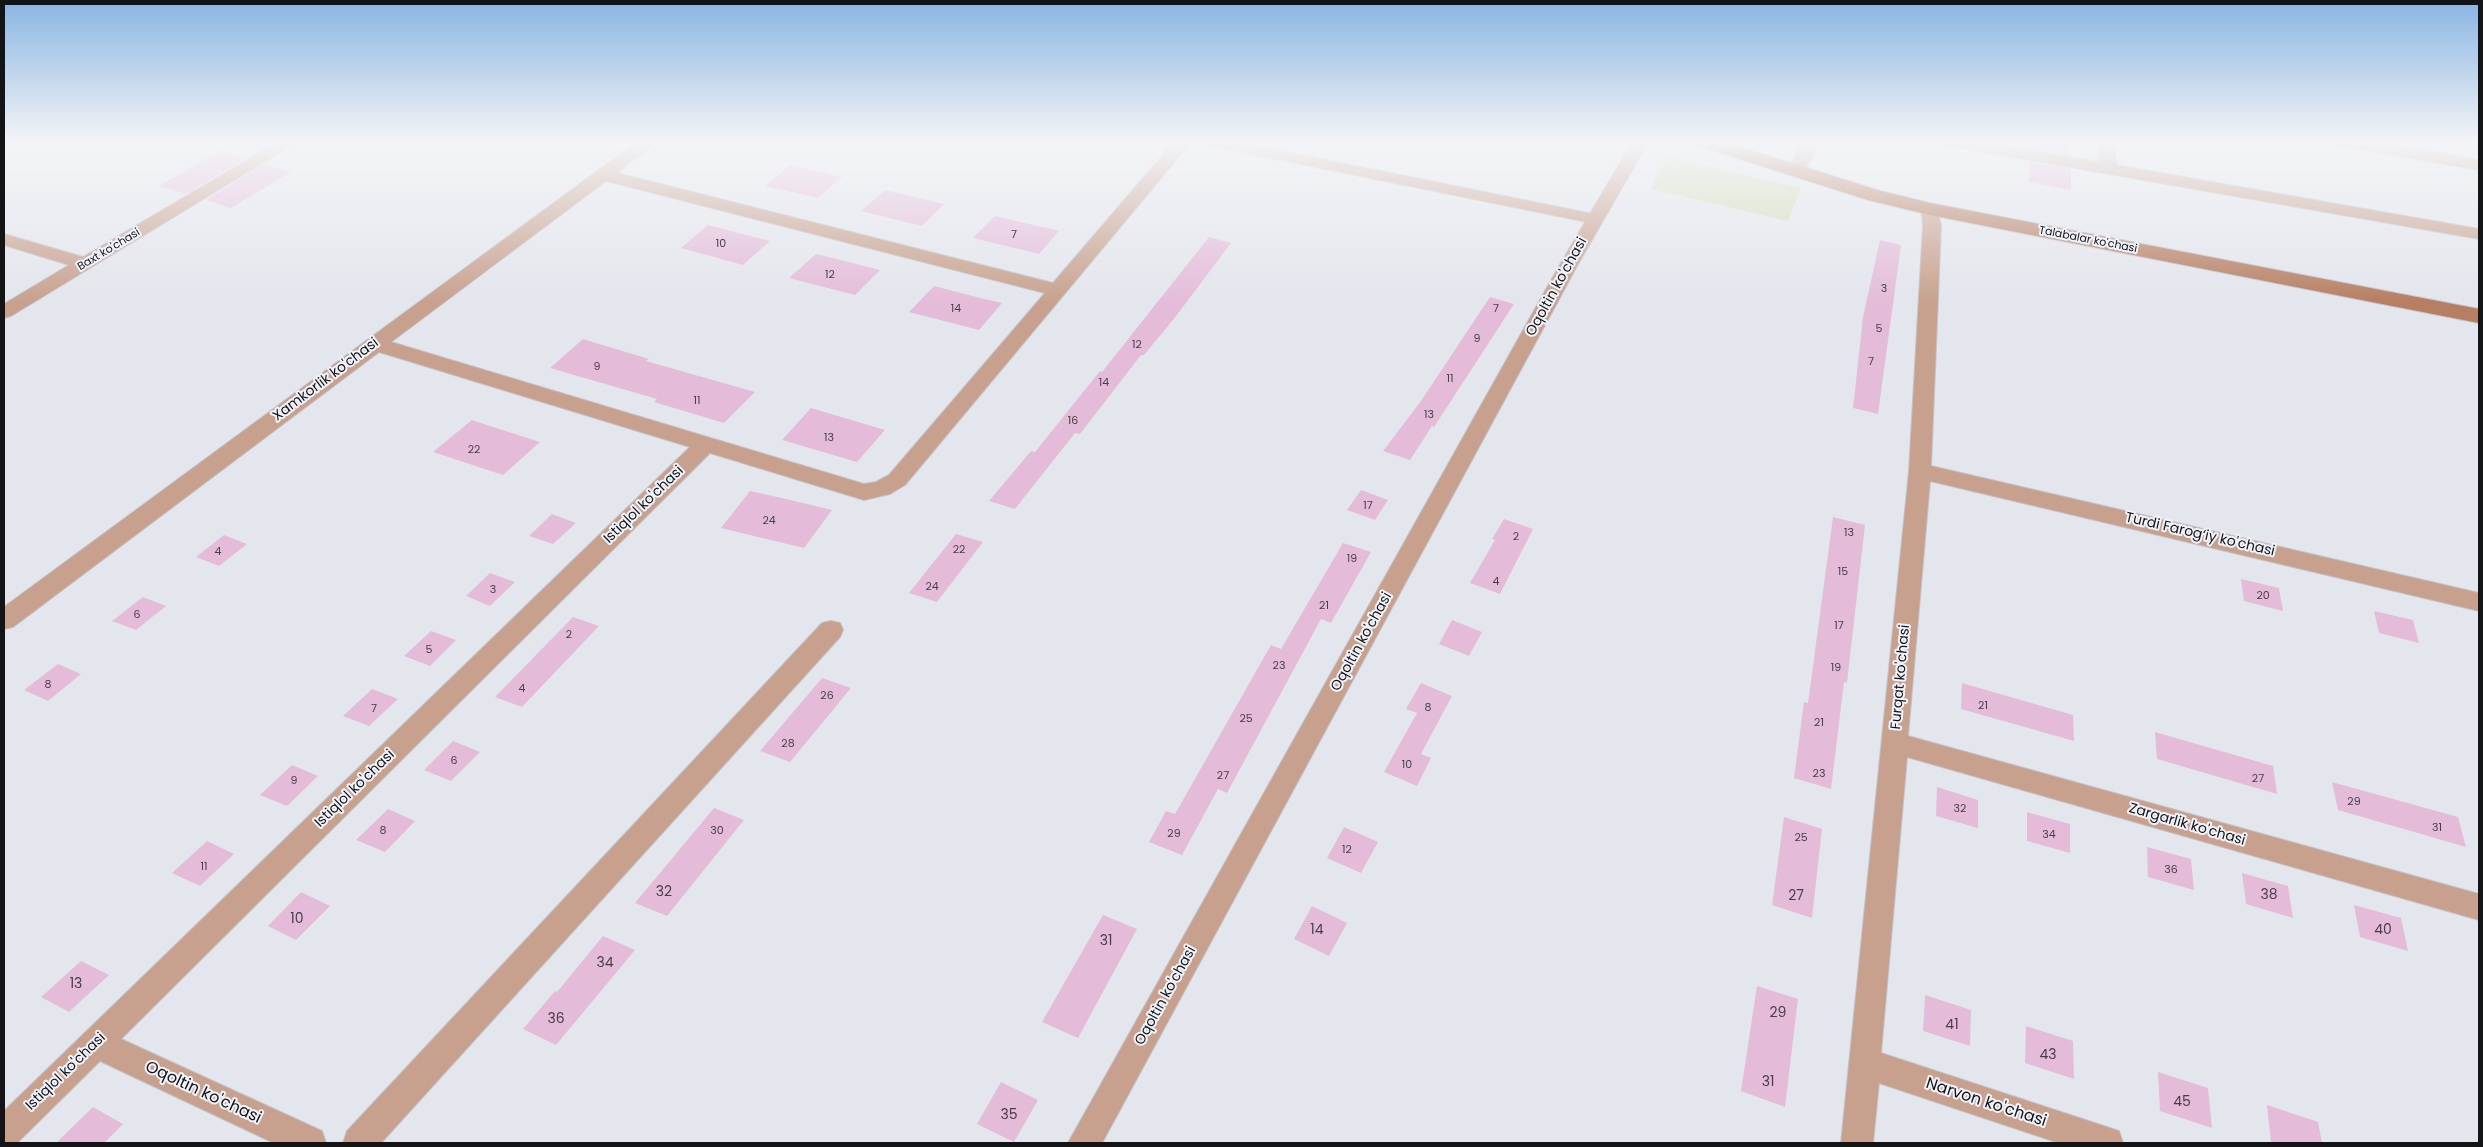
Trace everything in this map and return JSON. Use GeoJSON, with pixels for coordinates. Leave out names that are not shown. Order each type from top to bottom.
{"type":"FeatureCollection","features":[{"type":"Feature","properties":{"kind":"street","name":"Baxt ko'chasi"},"geometry":{"type":"LineString","coordinates":[[4,312],[201,195]]}},
{"type":"Feature","properties":{"kind":"street","name":"Xamkorlik ko'chasi"},"geometry":{"type":"LineString","coordinates":[[4,620],[577,195]]}},
{"type":"Feature","properties":{"kind":"street"},"geometry":{"type":"LineString","coordinates":[[680,195],[1058,290]]}},
{"type":"Feature","properties":{"kind":"street"},"geometry":{"type":"LineString","coordinates":[[375,344],[864,492],[882,489],[897,480],[1139,195]]}},
{"type":"Feature","properties":{"kind":"street","name":"Oqoltin ko'chasi"},"geometry":{"type":"LineString","coordinates":[[1084,1143],[1611,195]]}},
{"type":"Feature","properties":{"kind":"street","name":"Talabalar ko'chasi"},"geometry":{"type":"LineString","coordinates":[[1870,195],[1930,210],[2479,316]]}},
{"type":"Feature","properties":{"kind":"street"},"geometry":{"type":"LineString","coordinates":[[2250,195],[2479,234]]}},
{"type":"Feature","properties":{"kind":"street","name":"Furqat ko'chasi"},"geometry":{"type":"LineString","coordinates":[[1857,1143],[1920,471],[1932,225],[1930,210]]}},
{"type":"Feature","properties":{"kind":"street"},"geometry":{"type":"LineString","coordinates":[[4,240],[85,264]]}},
{"type":"Feature","properties":{"kind":"street","name":"Istiqlol ko'chasi"},"geometry":{"type":"LineString","coordinates":[[4,1133],[706,444]]}},
{"type":"Feature","properties":{"kind":"street","name":"Turdi Farog‘iy ko'chasi"},"geometry":{"type":"LineString","coordinates":[[1920,471],[2374,575],[2479,602]]}},
{"type":"Feature","properties":{"kind":"street"},"geometry":{"type":"LineString","coordinates":[[359,1143],[831,630]]}},
{"type":"Feature","properties":{"kind":"street","name":"Zargarlik ko'chasi"},"geometry":{"type":"LineString","coordinates":[[1894,743],[2479,907]]}},
{"type":"Feature","properties":{"kind":"street","name":"Oqoltin ko'chasi"},"geometry":{"type":"LineString","coordinates":[[96,1043],[310,1143]]}},
{"type":"Feature","properties":{"kind":"street","name":"Narvon ko'chasi"},"geometry":{"type":"LineString","coordinates":[[1865,1063],[2107,1143]]}},
{"type":"Feature","properties":{"kind":"lane"},"geometry":{"type":"LineString","coordinates":[[1472,195],[1596,220]]}},
{"type":"Feature","properties":{"kind":"green space"},"geometry":{"type":"Polygon","coordinates":[[[1675,195],[1798,195],[1788,221],[1675,195]]]}},
{"type":"Feature","properties":{"kind":"building"},"geometry":{"type":"Polygon","coordinates":[[[215,195],[253,195],[231,208],[206,200],[215,195]]]}},
{"type":"Feature","properties":{"kind":"building"},"geometry":{"type":"Polygon","coordinates":[[[803,195],[822,195],[818,198],[803,195]]]}},
{"type":"Feature","properties":{"kind":"building"},"geometry":{"type":"Polygon","coordinates":[[[880,195],[904,195],[944,204],[922,226],[861,211],[880,195]]]}},
{"type":"Feature","properties":{"kind":"building"},"geometry":{"type":"Polygon","coordinates":[[[995,216],[1059,231],[1039,254],[973,238],[995,216]]]}},
{"type":"Feature","properties":{"kind":"building"},"geometry":{"type":"Polygon","coordinates":[[[708,225],[770,241],[743,265],[681,248],[708,225]]]}},
{"type":"Feature","properties":{"kind":"building"},"geometry":{"type":"Polygon","coordinates":[[[1209,237],[1231,243],[1173,320],[1144,355],[1141,355],[1080,434],[1075,433],[1015,509],[989,501],[1031,451],[1035,452],[1100,371],[1102,372],[1209,237]]]}},
{"type":"Feature","properties":{"kind":"building"},"geometry":{"type":"Polygon","coordinates":[[[1880,240],[1901,245],[1878,414],[1853,408],[1863,317],[1880,240]]]}},
{"type":"Feature","properties":{"kind":"building"},"geometry":{"type":"Polygon","coordinates":[[[816,254],[880,270],[855,295],[789,278],[816,254]]]}},
{"type":"Feature","properties":{"kind":"building"},"geometry":{"type":"Polygon","coordinates":[[[934,286],[1002,303],[979,330],[909,312],[934,286]]]}},
{"type":"Feature","properties":{"kind":"building"},"geometry":{"type":"Polygon","coordinates":[[[1490,297],[1514,304],[1434,427],[1432,426],[1410,460],[1383,451],[1421,401],[1490,297]]]}},
{"type":"Feature","properties":{"kind":"building"},"geometry":{"type":"Polygon","coordinates":[[[583,339],[649,359],[646,361],[755,392],[724,423],[654,402],[657,399],[550,368],[583,339]]]}},
{"type":"Feature","properties":{"kind":"building"},"geometry":{"type":"Polygon","coordinates":[[[811,408],[885,430],[857,462],[782,440],[811,408]]]}},
{"type":"Feature","properties":{"kind":"building"},"geometry":{"type":"Polygon","coordinates":[[[472,420],[540,442],[503,475],[433,452],[472,420]]]}},
{"type":"Feature","properties":{"kind":"building"},"geometry":{"type":"Polygon","coordinates":[[[1361,490],[1388,500],[1375,520],[1347,510],[1361,490]]]}},
{"type":"Feature","properties":{"kind":"building"},"geometry":{"type":"Polygon","coordinates":[[[750,491],[832,510],[804,548],[721,528],[750,491]]]}},
{"type":"Feature","properties":{"kind":"building"},"geometry":{"type":"Polygon","coordinates":[[[552,514],[576,523],[553,544],[529,536],[552,514]]]}},
{"type":"Feature","properties":{"kind":"building"},"geometry":{"type":"Polygon","coordinates":[[[1833,517],[1865,525],[1847,683],[1844,682],[1831,789],[1794,778],[1804,702],[1808,703],[1833,517]]]}},
{"type":"Feature","properties":{"kind":"building"},"geometry":{"type":"Polygon","coordinates":[[[1504,519],[1533,529],[1500,594],[1470,583],[1495,540],[1492,539],[1504,519]]]}},
{"type":"Feature","properties":{"kind":"building"},"geometry":{"type":"Polygon","coordinates":[[[956,534],[983,542],[937,602],[909,593],[956,534]]]}},
{"type":"Feature","properties":{"kind":"building"},"geometry":{"type":"Polygon","coordinates":[[[224,535],[247,544],[219,566],[196,557],[224,535]]]}},
{"type":"Feature","properties":{"kind":"building"},"geometry":{"type":"Polygon","coordinates":[[[1343,543],[1371,552],[1331,623],[1321,619],[1227,793],[1218,789],[1182,855],[1149,842],[1166,811],[1175,814],[1271,645],[1281,649],[1343,543]]]}},
{"type":"Feature","properties":{"kind":"building"},"geometry":{"type":"Polygon","coordinates":[[[490,573],[515,582],[490,606],[466,596],[490,573]]]}},
{"type":"Feature","properties":{"kind":"building"},"geometry":{"type":"Polygon","coordinates":[[[2241,579],[2279,588],[2283,611],[2244,601],[2241,579]]]}},
{"type":"Feature","properties":{"kind":"building"},"geometry":{"type":"Polygon","coordinates":[[[143,597],[166,606],[136,630],[112,621],[143,597]]]}},
{"type":"Feature","properties":{"kind":"building"},"geometry":{"type":"Polygon","coordinates":[[[2374,611],[2413,620],[2419,643],[2379,633],[2374,611]]]}},
{"type":"Feature","properties":{"kind":"building"},"geometry":{"type":"Polygon","coordinates":[[[573,617],[599,626],[522,707],[495,697],[573,617]]]}},
{"type":"Feature","properties":{"kind":"building"},"geometry":{"type":"Polygon","coordinates":[[[1452,620],[1482,632],[1469,656],[1439,644],[1452,620]]]}},
{"type":"Feature","properties":{"kind":"building"},"geometry":{"type":"Polygon","coordinates":[[[431,631],[456,640],[430,666],[404,656],[431,631]]]}},
{"type":"Feature","properties":{"kind":"building"},"geometry":{"type":"Polygon","coordinates":[[[58,664],[81,674],[48,701],[24,690],[58,664]]]}},
{"type":"Feature","properties":{"kind":"building"},"geometry":{"type":"Polygon","coordinates":[[[822,678],[851,688],[790,762],[760,751],[822,678]]]}},
{"type":"Feature","properties":{"kind":"building"},"geometry":{"type":"Polygon","coordinates":[[[1421,683],[1452,696],[1421,754],[1431,758],[1417,786],[1384,772],[1417,713],[1406,709],[1421,683]]]}},
{"type":"Feature","properties":{"kind":"building"},"geometry":{"type":"Polygon","coordinates":[[[1962,683],[2073,715],[2074,741],[1961,709],[1962,683]]]}},
{"type":"Feature","properties":{"kind":"building"},"geometry":{"type":"Polygon","coordinates":[[[372,689],[398,699],[369,726],[343,716],[372,689]]]}},
{"type":"Feature","properties":{"kind":"building"},"geometry":{"type":"Polygon","coordinates":[[[2155,732],[2273,766],[2277,794],[2157,759],[2155,732]]]}},
{"type":"Feature","properties":{"kind":"building"},"geometry":{"type":"Polygon","coordinates":[[[453,741],[480,752],[451,781],[424,770],[453,741]]]}},
{"type":"Feature","properties":{"kind":"building"},"geometry":{"type":"Polygon","coordinates":[[[292,765],[318,776],[287,806],[260,795],[292,765]]]}},
{"type":"Feature","properties":{"kind":"building"},"geometry":{"type":"Polygon","coordinates":[[[2332,782],[2458,817],[2466,847],[2338,810],[2332,782]]]}},
{"type":"Feature","properties":{"kind":"building"},"geometry":{"type":"Polygon","coordinates":[[[1937,787],[1978,800],[1978,828],[1936,816],[1937,787]]]}},
{"type":"Feature","properties":{"kind":"building"},"geometry":{"type":"Polygon","coordinates":[[[714,808],[744,820],[667,916],[635,903],[714,808]]]}},
{"type":"Feature","properties":{"kind":"building"},"geometry":{"type":"Polygon","coordinates":[[[388,809],[415,821],[385,852],[356,840],[388,809]]]}},
{"type":"Feature","properties":{"kind":"building"},"geometry":{"type":"Polygon","coordinates":[[[2027,812],[2070,824],[2070,853],[2027,841],[2027,812]]]}},
{"type":"Feature","properties":{"kind":"building"},"geometry":{"type":"Polygon","coordinates":[[[1784,817],[1822,829],[1812,918],[1772,905],[1784,817]]]}},
{"type":"Feature","properties":{"kind":"building"},"geometry":{"type":"Polygon","coordinates":[[[1344,827],[1378,842],[1361,873],[1327,858],[1344,827]]]}},
{"type":"Feature","properties":{"kind":"building"},"geometry":{"type":"Polygon","coordinates":[[[207,841],[234,854],[200,886],[172,873],[207,841]]]}},
{"type":"Feature","properties":{"kind":"building"},"geometry":{"type":"Polygon","coordinates":[[[2147,847],[2191,859],[2194,890],[2148,877],[2147,847]]]}},
{"type":"Feature","properties":{"kind":"building"},"geometry":{"type":"Polygon","coordinates":[[[2242,873],[2288,886],[2293,918],[2246,904],[2242,873]]]}},
{"type":"Feature","properties":{"kind":"building"},"geometry":{"type":"Polygon","coordinates":[[[301,892],[330,906],[296,940],[268,926],[301,892]]]}},
{"type":"Feature","properties":{"kind":"building"},"geometry":{"type":"Polygon","coordinates":[[[2354,905],[2401,918],[2408,951],[2360,937],[2354,905]]]}},
{"type":"Feature","properties":{"kind":"building"},"geometry":{"type":"Polygon","coordinates":[[[1312,906],[1347,923],[1329,956],[1294,939],[1312,906]]]}},
{"type":"Feature","properties":{"kind":"building"},"geometry":{"type":"Polygon","coordinates":[[[1103,915],[1137,929],[1078,1038],[1042,1022],[1103,915]]]}},
{"type":"Feature","properties":{"kind":"building"},"geometry":{"type":"Polygon","coordinates":[[[603,936],[635,950],[556,1045],[523,1029],[555,991],[557,992],[603,936]]]}},
{"type":"Feature","properties":{"kind":"building"},"geometry":{"type":"Polygon","coordinates":[[[81,961],[109,975],[69,1012],[41,997],[81,961]]]}},
{"type":"Feature","properties":{"kind":"building"},"geometry":{"type":"Polygon","coordinates":[[[1757,986],[1798,999],[1785,1107],[1741,1091],[1757,986]]]}},
{"type":"Feature","properties":{"kind":"building"},"geometry":{"type":"Polygon","coordinates":[[[1925,995],[1971,1010],[1970,1046],[1923,1031],[1925,995]]]}},
{"type":"Feature","properties":{"kind":"building"},"geometry":{"type":"Polygon","coordinates":[[[2026,1026],[2073,1041],[2074,1079],[2025,1063],[2026,1026]]]}},
{"type":"Feature","properties":{"kind":"building"},"geometry":{"type":"Polygon","coordinates":[[[2158,1072],[2208,1088],[2212,1128],[2160,1111],[2158,1072]]]}},
{"type":"Feature","properties":{"kind":"building"},"geometry":{"type":"Polygon","coordinates":[[[1001,1082],[1038,1100],[1014,1142],[977,1124],[1001,1082]]]}},
{"type":"Feature","properties":{"kind":"building"},"geometry":{"type":"Polygon","coordinates":[[[2267,1105],[2318,1122],[2322,1143],[2271,1143],[2267,1105]]]}},
{"type":"Feature","properties":{"kind":"building"},"geometry":{"type":"Polygon","coordinates":[[[93,1107],[123,1124],[104,1143],[56,1143],[93,1107]]]}}]}
